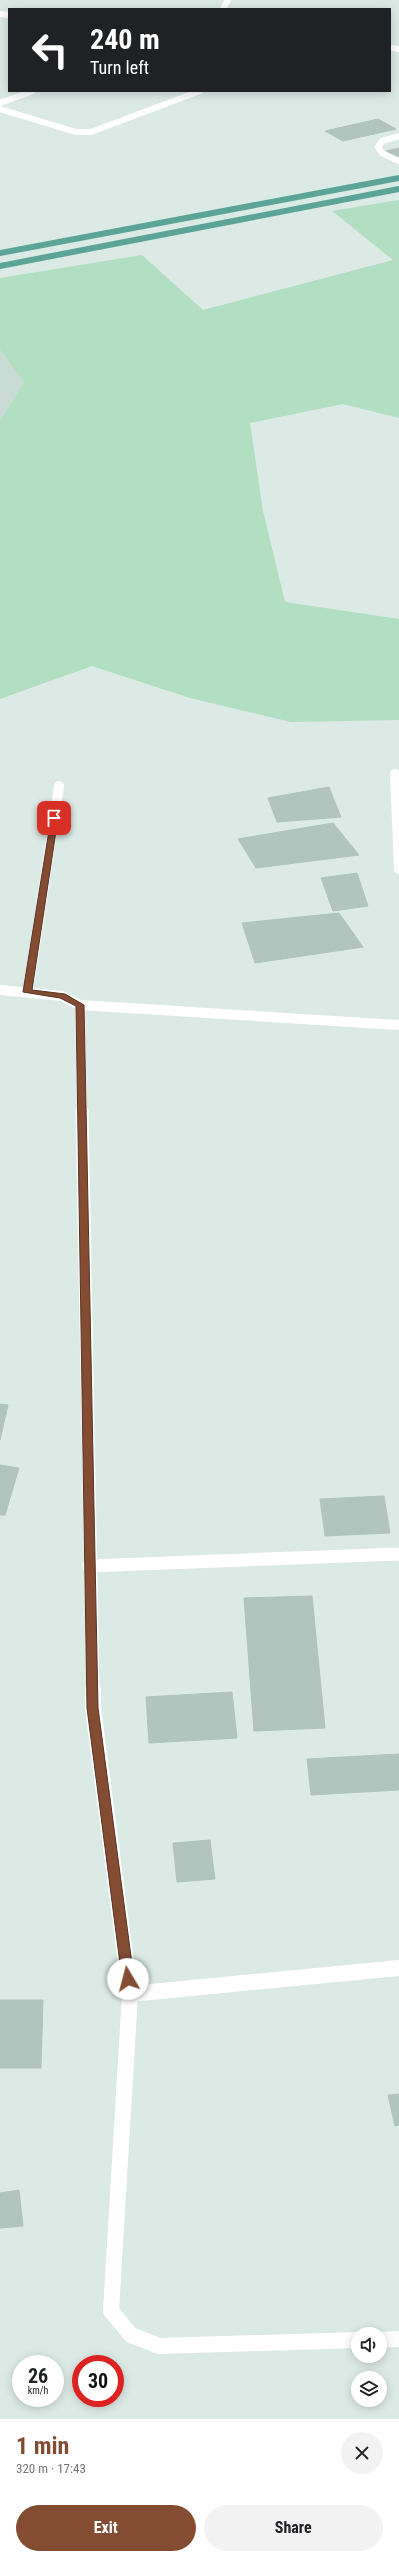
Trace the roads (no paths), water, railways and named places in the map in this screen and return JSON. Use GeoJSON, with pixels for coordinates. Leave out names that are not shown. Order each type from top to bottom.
{"type":"FeatureCollection","features":[{"type":"Feature","properties":{"kind":"main road"},"geometry":{"type":"LineString","coordinates":[[0,253],[399,178]]}},
{"type":"Feature","properties":{"kind":"main road"},"geometry":{"type":"LineString","coordinates":[[0,266],[399,189]]}},
{"type":"Feature","properties":{"kind":"street"},"geometry":{"type":"LineString","coordinates":[[0,103],[30,92]]}},
{"type":"Feature","properties":{"kind":"street"},"geometry":{"type":"LineString","coordinates":[[0,109],[76,132],[91,132],[197,92]]}},
{"type":"Feature","properties":{"kind":"street"},"geometry":{"type":"LineString","coordinates":[[399,136],[382,141],[378,147],[382,153],[399,161]]}},
{"type":"Feature","properties":{"kind":"street"},"geometry":{"type":"LineString","coordinates":[[395,774],[399,869]]}},
{"type":"Feature","properties":{"kind":"street"},"geometry":{"type":"LineString","coordinates":[[28,992],[59,786]]}},
{"type":"Feature","properties":{"kind":"street"},"geometry":{"type":"LineString","coordinates":[[0,990],[62,996],[80,1005],[399,1025]]}},
{"type":"Feature","properties":{"kind":"street"},"geometry":{"type":"LineString","coordinates":[[80,1005],[93,1708],[130,1994],[111,2311],[131,2335],[159,2346],[351,2340]]}},
{"type":"Feature","properties":{"kind":"street"},"geometry":{"type":"LineString","coordinates":[[90,1566],[399,1554]]}},
{"type":"Feature","properties":{"kind":"street"},"geometry":{"type":"LineString","coordinates":[[130,1994],[399,1968]]}},
{"type":"Feature","properties":{"kind":"street"},"geometry":{"type":"LineString","coordinates":[[387,2340],[399,2339]]}}]}
